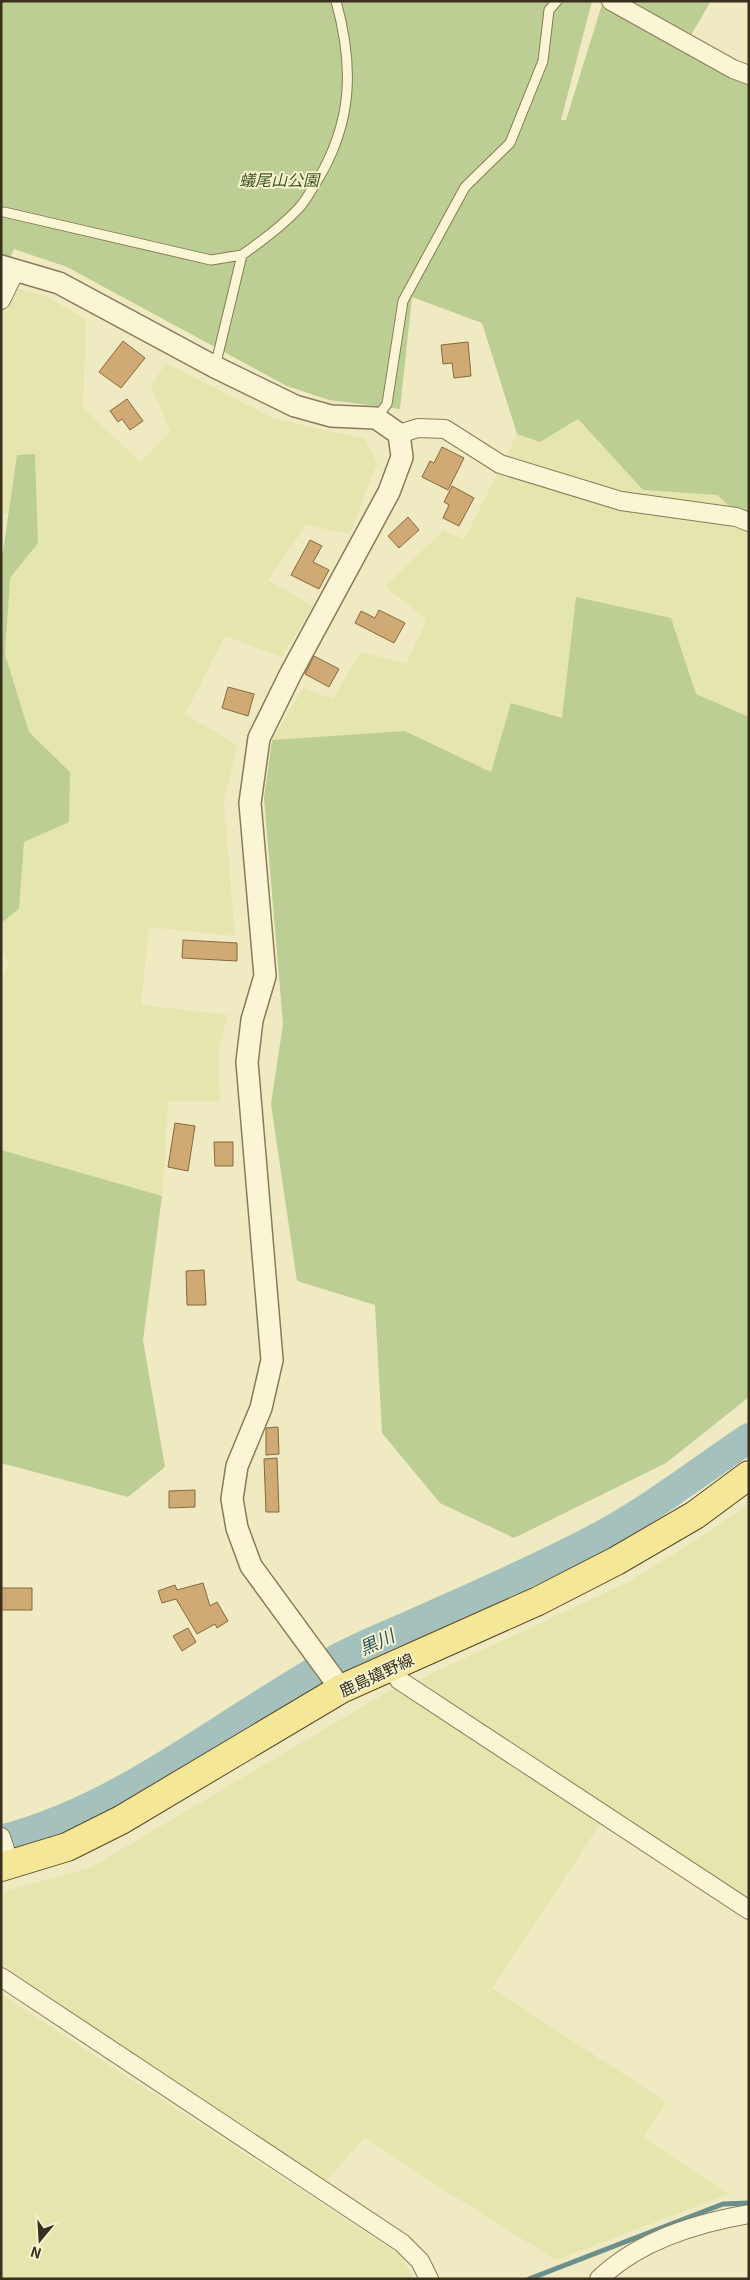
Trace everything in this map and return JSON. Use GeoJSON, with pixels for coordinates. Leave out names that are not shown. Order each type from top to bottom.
{"type":"FeatureCollection","features":[{"type":"Feature","properties":{"kind":"main road","name":"鹿島嬉野線"},"geometry":{"type":"LineString","coordinates":[[6,1866],[67,1847],[121,1820],[341,1689],[393,1667],[478,1626],[538,1601],[616,1561],[695,1515],[749,1475]]}},
{"type":"Feature","properties":{"kind":"street"},"geometry":{"type":"LineString","coordinates":[[611,1],[733,69],[749,75]]}},
{"type":"Feature","properties":{"kind":"street"},"geometry":{"type":"LineString","coordinates":[[1,300],[9,267],[59,283],[215,367],[295,406],[330,416],[376,418],[399,434],[402,457],[389,492],[291,673],[259,738],[250,803],[265,976],[252,1020],[246,1062],[272,1360],[261,1408],[237,1466],[232,1499],[236,1528],[251,1566],[341,1689]]}},
{"type":"Feature","properties":{"kind":"street"},"geometry":{"type":"LineString","coordinates":[[399,434],[418,428],[445,429],[500,464],[621,500],[736,517],[749,522]]}},
{"type":"Feature","properties":{"kind":"street"},"geometry":{"type":"LineString","coordinates":[[393,1667],[399,1680],[749,1910]]}},
{"type":"Feature","properties":{"kind":"street"},"geometry":{"type":"LineString","coordinates":[[1,1837],[6,1866]]}},
{"type":"Feature","properties":{"kind":"street"},"geometry":{"type":"LineString","coordinates":[[1,1977],[402,2244],[420,2261],[429,2279]]}},
{"type":"Feature","properties":{"kind":"street"},"geometry":{"type":"LineString","coordinates":[[598,2279],[613,2265],[652,2243],[719,2219],[749,2214]]}},
{"type":"Feature","properties":{"kind":"lane"},"geometry":{"type":"LineString","coordinates":[[4,212],[211,260],[242,254],[270,236],[300,208],[330,160],[341,133],[347,95],[348,59],[336,1]]}},
{"type":"Feature","properties":{"kind":"lane"},"geometry":{"type":"LineString","coordinates":[[376,418],[387,404],[402,301],[465,187],[510,143],[543,61],[550,10],[557,1]]}},
{"type":"Feature","properties":{"kind":"lane"},"geometry":{"type":"LineString","coordinates":[[215,367],[242,254]]}},
{"type":"Feature","properties":{"kind":"green space","name":"蟻尾山公園"},"geometry":{"type":"Polygon","coordinates":[[[1,1],[592,1],[561,120],[566,120],[603,1],[711,1],[691,35],[749,82],[749,524],[717,495],[643,490],[578,419],[540,442],[517,434],[482,323],[412,297],[400,409],[329,400],[287,386],[67,267],[14,249],[1,277],[1,1]]]}},
{"type":"Feature","properties":{"kind":"green space"},"geometry":{"type":"Polygon","coordinates":[[[1,284],[48,297],[86,320],[83,408],[141,462],[170,431],[151,386],[166,363],[275,419],[365,439],[377,463],[350,534],[306,525],[268,580],[313,606],[282,657],[225,636],[185,714],[237,745],[224,803],[235,936],[149,927],[141,1005],[228,1015],[218,1051],[220,1101],[168,1101],[162,1196],[1,1150],[1,984],[9,964],[1,946],[1,923],[19,909],[24,842],[69,822],[70,772],[29,732],[5,654],[10,577],[38,543],[35,454],[17,456],[9,513],[1,513],[1,284]]]}},
{"type":"Feature","properties":{"kind":"green space"},"geometry":{"type":"Polygon","coordinates":[[[577,419],[643,490],[717,495],[749,524],[749,717],[696,694],[670,618],[576,597],[562,719],[511,704],[491,772],[405,731],[272,740],[303,688],[333,699],[361,652],[406,664],[427,620],[385,586],[444,530],[464,540],[517,434],[540,442],[577,419]]]}},
{"type":"Feature","properties":{"kind":"green space"},"geometry":{"type":"Polygon","coordinates":[[[35,454],[38,543],[10,578],[5,654],[29,732],[70,772],[69,822],[24,842],[19,909],[1,923],[1,565],[17,455],[35,454]]]}},
{"type":"Feature","properties":{"kind":"green space"},"geometry":{"type":"Polygon","coordinates":[[[576,597],[671,618],[696,694],[749,717],[749,1397],[666,1463],[514,1538],[440,1503],[382,1433],[375,1305],[297,1281],[271,1104],[283,1024],[264,798],[272,740],[405,731],[491,772],[511,703],[562,718],[576,597]]]}},
{"type":"Feature","properties":{"kind":"green space"},"geometry":{"type":"Polygon","coordinates":[[[1,1150],[162,1196],[143,1340],[165,1467],[128,1497],[1,1463],[1,1150]]]}},
{"type":"Feature","properties":{"kind":"green space"},"geometry":{"type":"Polygon","coordinates":[[[749,1503],[749,1899],[416,1681],[629,1582],[715,1528],[749,1503]]]}},
{"type":"Feature","properties":{"kind":"green space"},"geometry":{"type":"Polygon","coordinates":[[[394,1688],[600,1824],[492,1988],[666,2102],[643,2137],[728,2194],[556,2260],[433,2183],[365,2137],[325,2182],[1,1964],[1,1892],[90,1868],[394,1688]]]}},
{"type":"Feature","properties":{"kind":"green space"},"geometry":{"type":"Polygon","coordinates":[[[1,1994],[401,2256],[414,2279],[1,2279],[1,1994]]]}},
{"type":"Feature","properties":{"kind":"building"},"geometry":{"type":"Polygon","coordinates":[[[123,341],[145,358],[121,388],[99,372],[123,341]]]}},
{"type":"Feature","properties":{"kind":"building"},"geometry":{"type":"Polygon","coordinates":[[[468,342],[471,376],[454,378],[452,363],[443,364],[441,345],[468,342]]]}},
{"type":"Feature","properties":{"kind":"building"},"geometry":{"type":"Polygon","coordinates":[[[127,399],[143,421],[130,430],[122,419],[118,422],[110,411],[127,399]]]}},
{"type":"Feature","properties":{"kind":"building"},"geometry":{"type":"Polygon","coordinates":[[[442,447],[464,458],[448,490],[422,477],[430,461],[434,463],[442,447]]]}},
{"type":"Feature","properties":{"kind":"building"},"geometry":{"type":"Polygon","coordinates":[[[452,486],[474,498],[459,526],[443,518],[449,505],[444,502],[452,486]]]}},
{"type":"Feature","properties":{"kind":"building"},"geometry":{"type":"Polygon","coordinates":[[[408,517],[419,530],[399,548],[388,536],[408,517]]]}},
{"type":"Feature","properties":{"kind":"building"},"geometry":{"type":"Polygon","coordinates":[[[310,540],[322,546],[313,562],[329,570],[319,589],[291,575],[310,540]]]}},
{"type":"Feature","properties":{"kind":"building"},"geometry":{"type":"Polygon","coordinates":[[[379,610],[405,623],[394,643],[355,623],[361,611],[375,618],[379,610]]]}},
{"type":"Feature","properties":{"kind":"building"},"geometry":{"type":"Polygon","coordinates":[[[314,656],[339,669],[329,687],[305,674],[314,656]]]}},
{"type":"Feature","properties":{"kind":"building"},"geometry":{"type":"Polygon","coordinates":[[[228,687],[254,694],[248,716],[222,708],[228,687]]]}},
{"type":"Feature","properties":{"kind":"building"},"geometry":{"type":"Polygon","coordinates":[[[183,940],[237,943],[237,961],[182,958],[183,940]]]}},
{"type":"Feature","properties":{"kind":"building"},"geometry":{"type":"Polygon","coordinates":[[[175,1123],[195,1126],[188,1171],[168,1167],[175,1123]]]}},
{"type":"Feature","properties":{"kind":"building"},"geometry":{"type":"Polygon","coordinates":[[[214,1142],[233,1142],[233,1166],[215,1166],[214,1142]]]}},
{"type":"Feature","properties":{"kind":"building"},"geometry":{"type":"Polygon","coordinates":[[[204,1270],[206,1305],[187,1305],[186,1271],[204,1270]]]}},
{"type":"Feature","properties":{"kind":"building"},"geometry":{"type":"Polygon","coordinates":[[[278,1427],[279,1454],[266,1455],[266,1428],[278,1427]]]}},
{"type":"Feature","properties":{"kind":"building"},"geometry":{"type":"Polygon","coordinates":[[[277,1458],[279,1512],[266,1512],[264,1459],[277,1458]]]}},
{"type":"Feature","properties":{"kind":"building"},"geometry":{"type":"Polygon","coordinates":[[[195,1490],[195,1507],[169,1508],[169,1491],[195,1490]]]}},
{"type":"Feature","properties":{"kind":"building"},"geometry":{"type":"Polygon","coordinates":[[[203,1583],[210,1606],[217,1602],[228,1621],[217,1628],[215,1624],[197,1634],[176,1599],[162,1603],[158,1591],[175,1585],[177,1590],[203,1583]]]}},
{"type":"Feature","properties":{"kind":"building"},"geometry":{"type":"Polygon","coordinates":[[[1,1588],[32,1588],[32,1610],[1,1610],[1,1588]]]}},
{"type":"Feature","properties":{"kind":"building"},"geometry":{"type":"Polygon","coordinates":[[[188,1628],[196,1642],[182,1651],[173,1636],[188,1628]]]}},
{"type":"Feature","properties":{"kind":"waterway","name":"黒川"},"geometry":{"type":"LineString","coordinates":[[1,1840],[46,1826],[90,1807],[173,1761],[335,1660],[362,1646],[529,1572],[599,1537],[656,1502],[749,1438]]}},
{"type":"Feature","properties":{"kind":"waterway"},"geometry":{"type":"LineString","coordinates":[[529,2279],[723,2204],[749,2203]]}}]}
